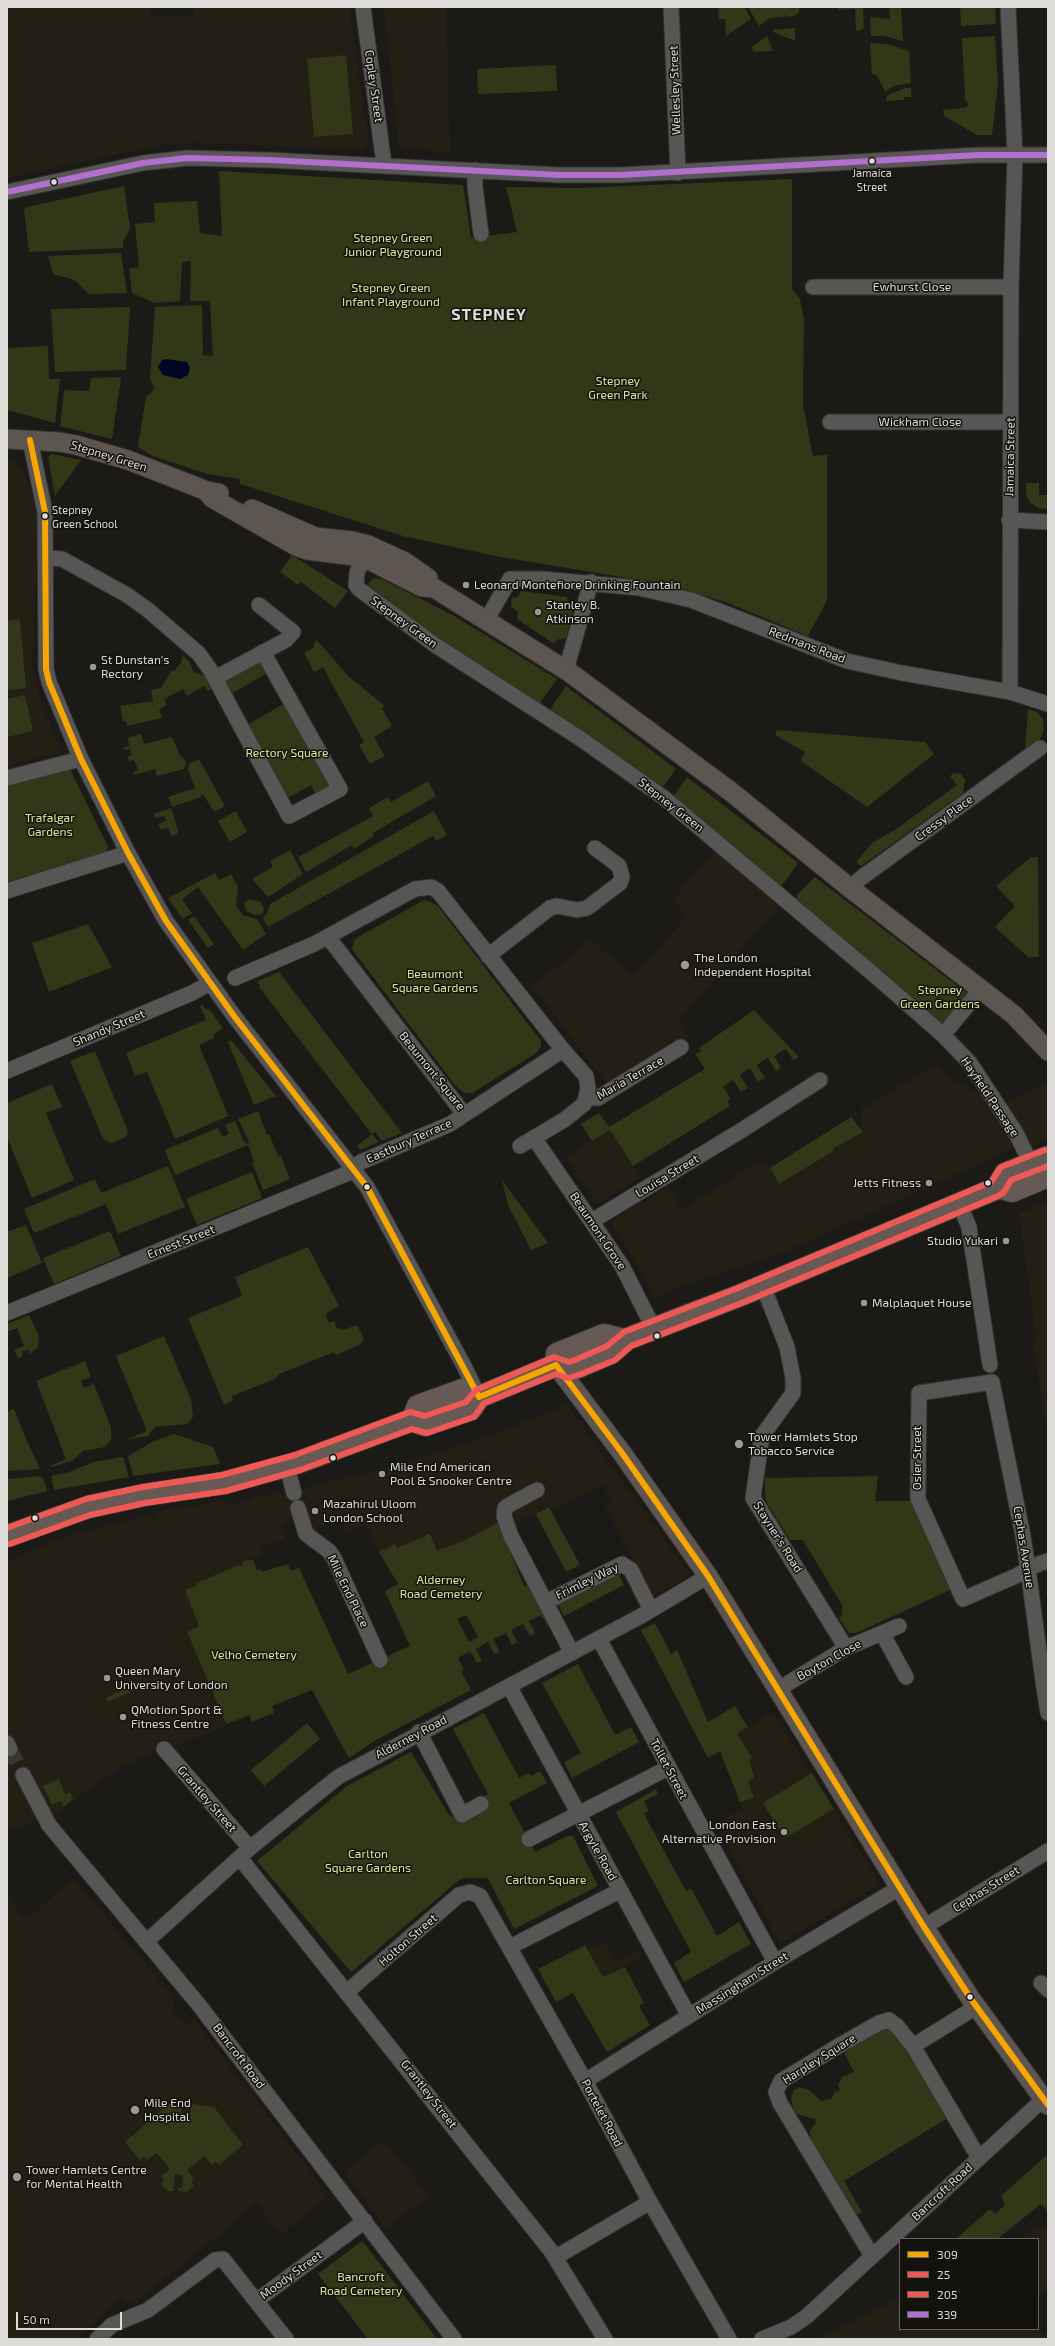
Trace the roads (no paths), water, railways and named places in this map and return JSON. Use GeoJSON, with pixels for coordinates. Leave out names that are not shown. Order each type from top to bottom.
{"type":"FeatureCollection","features":[{"type":"Feature","properties":{"kind":"highway"},"geometry":{"type":"LineString","coordinates":[[998,1187],[1005,1174],[1039,1160]]}},
{"type":"Feature","properties":{"kind":"highway"},"geometry":{"type":"LineString","coordinates":[[7,1536],[88,1507],[138,1496],[224,1483],[287,1467],[412,1420],[418,1406],[462,1390],[479,1397],[556,1365],[557,1354],[604,1335],[624,1340],[763,1286],[998,1187],[1012,1191],[1048,1176]]}},
{"type":"Feature","properties":{"kind":"main road","name":"Stepney Green"},"geometry":{"type":"LineString","coordinates":[[7,439],[60,442],[112,455],[207,491],[212,498],[296,546],[307,550],[365,551],[422,588],[434,588],[487,619],[566,670],[730,791],[850,888],[1014,1015],[1048,1051]]}},
{"type":"Feature","properties":{"kind":"main road"},"geometry":{"type":"LineString","coordinates":[[556,1365],[622,1453],[708,1576],[924,1927],[976,2007],[1046,2100]]}},
{"type":"Feature","properties":{"kind":"street","name":"Copley Street"},"geometry":{"type":"LineString","coordinates":[[363,7],[384,157],[383,166]]}},
{"type":"Feature","properties":{"kind":"street","name":"Wellesley Street"},"geometry":{"type":"LineString","coordinates":[[671,7],[678,173]]}},
{"type":"Feature","properties":{"kind":"street","name":"Jamaica Street"},"geometry":{"type":"LineString","coordinates":[[1008,7],[1015,154],[1011,287],[1009,520],[1010,692]]}},
{"type":"Feature","properties":{"kind":"street"},"geometry":{"type":"LineString","coordinates":[[7,192],[143,163],[180,158],[268,160],[567,175],[678,173],[1015,154],[1048,155]]}},
{"type":"Feature","properties":{"kind":"street"},"geometry":{"type":"LineString","coordinates":[[475,170],[475,187],[481,234]]}},
{"type":"Feature","properties":{"kind":"street","name":"Ewhurst Close"},"geometry":{"type":"LineString","coordinates":[[813,287],[1011,287]]}},
{"type":"Feature","properties":{"kind":"street","name":"Wickham Close"},"geometry":{"type":"LineString","coordinates":[[830,422],[1011,422]]}},
{"type":"Feature","properties":{"kind":"street"},"geometry":{"type":"LineString","coordinates":[[30,440],[45,507],[47,558],[46,668],[52,689],[81,759],[128,853],[166,922],[210,983],[353,1168],[378,1207],[464,1366],[479,1397]]}},
{"type":"Feature","properties":{"kind":"street"},"geometry":{"type":"LineString","coordinates":[[1009,520],[1048,522]]}},
{"type":"Feature","properties":{"kind":"street","name":"Stepney Green"},"geometry":{"type":"LineString","coordinates":[[365,551],[356,580],[356,585],[363,592],[435,645],[581,739],[663,797],[943,1035]]}},
{"type":"Feature","properties":{"kind":"street"},"geometry":{"type":"LineString","coordinates":[[47,558],[62,559],[126,595],[148,610],[198,654],[215,678],[289,816],[340,789],[263,652]]}},
{"type":"Feature","properties":{"kind":"street","name":"Redmans Road"},"geometry":{"type":"LineString","coordinates":[[487,619],[510,579],[522,577],[591,582],[640,588],[691,600],[847,661],[1010,692],[1048,704]]}},
{"type":"Feature","properties":{"kind":"street"},"geometry":{"type":"LineString","coordinates":[[566,670],[591,582]]}},
{"type":"Feature","properties":{"kind":"street"},"geometry":{"type":"LineString","coordinates":[[215,678],[286,640],[293,632],[260,605]]}},
{"type":"Feature","properties":{"kind":"street","name":"Cressy Place"},"geometry":{"type":"LineString","coordinates":[[850,888],[861,878],[1040,748]]}},
{"type":"Feature","properties":{"kind":"street"},"geometry":{"type":"LineString","coordinates":[[7,778],[81,759]]}},
{"type":"Feature","properties":{"kind":"street"},"geometry":{"type":"LineString","coordinates":[[488,956],[550,908],[557,906],[577,910],[587,908],[620,883],[622,876],[619,866],[595,848]]}},
{"type":"Feature","properties":{"kind":"street"},"geometry":{"type":"LineString","coordinates":[[7,891],[128,853]]}},
{"type":"Feature","properties":{"kind":"street"},"geometry":{"type":"LineString","coordinates":[[235,978],[328,937],[415,889],[431,887],[444,896],[488,956],[563,1050],[586,1076],[587,1098]]}},
{"type":"Feature","properties":{"kind":"street","name":"Beaumont Square"},"geometry":{"type":"LineString","coordinates":[[328,937],[464,1114],[563,1050]]}},
{"type":"Feature","properties":{"kind":"street","name":"Shandy Street"},"geometry":{"type":"LineString","coordinates":[[7,1071],[192,993],[210,983]]}},
{"type":"Feature","properties":{"kind":"street"},"geometry":{"type":"LineString","coordinates":[[943,1035],[981,989]]}},
{"type":"Feature","properties":{"kind":"street","name":"Hayfield Passage"},"geometry":{"type":"LineString","coordinates":[[943,1035],[970,1064],[1016,1133],[1039,1160]]}},
{"type":"Feature","properties":{"kind":"street","name":"Maria Terrace"},"geometry":{"type":"LineString","coordinates":[[520,1146],[577,1111],[587,1098],[598,1098],[681,1047]]}},
{"type":"Feature","properties":{"kind":"street","name":"Louisa Street"},"geometry":{"type":"LineString","coordinates":[[592,1221],[742,1130],[820,1080]]}},
{"type":"Feature","properties":{"kind":"street","name":"Eastbury Terrace"},"geometry":{"type":"LineString","coordinates":[[353,1168],[361,1162],[447,1126],[464,1114]]}},
{"type":"Feature","properties":{"kind":"street","name":"Beaumont Grove"},"geometry":{"type":"LineString","coordinates":[[534,1138],[622,1266],[644,1306],[654,1329]]}},
{"type":"Feature","properties":{"kind":"street","name":"Ernest Street"},"geometry":{"type":"LineString","coordinates":[[7,1313],[337,1178],[353,1168]]}},
{"type":"Feature","properties":{"kind":"street"},"geometry":{"type":"LineString","coordinates":[[959,1203],[969,1227],[990,1365]]}},
{"type":"Feature","properties":{"kind":"street","name":"Stayner's Road"},"geometry":{"type":"LineString","coordinates":[[763,1286],[787,1347],[793,1378],[793,1393],[762,1436],[753,1498],[846,1648]]}},
{"type":"Feature","properties":{"kind":"street","name":"Cephas Avenue"},"geometry":{"type":"LineString","coordinates":[[992,1382],[1023,1536],[1048,1713]]}},
{"type":"Feature","properties":{"kind":"street","name":"Osier Street"},"geometry":{"type":"LineString","coordinates":[[992,1382],[923,1391],[918,1397],[918,1499],[963,1599],[1028,1569]]}},
{"type":"Feature","properties":{"kind":"street"},"geometry":{"type":"LineString","coordinates":[[287,1467],[294,1493]]}},
{"type":"Feature","properties":{"kind":"street","name":"Frimley Way"},"geometry":{"type":"LineString","coordinates":[[537,1490],[505,1508],[504,1516],[511,1536],[572,1653]]}},
{"type":"Feature","properties":{"kind":"street","name":"Mile End Place"},"geometry":{"type":"LineString","coordinates":[[298,1508],[306,1534],[329,1551],[334,1558],[380,1660]]}},
{"type":"Feature","properties":{"kind":"street"},"geometry":{"type":"LineString","coordinates":[[1028,1569],[1048,1561]]}},
{"type":"Feature","properties":{"kind":"street","name":"Frimley Way"},"geometry":{"type":"LineString","coordinates":[[546,1602],[622,1564],[631,1570],[651,1610]]}},
{"type":"Feature","properties":{"kind":"street","name":"Alderney Road"},"geometry":{"type":"LineString","coordinates":[[146,1942],[245,1853],[338,1777],[419,1732],[599,1639],[708,1576]]}},
{"type":"Feature","properties":{"kind":"street","name":"Boyton Close"},"geometry":{"type":"LineString","coordinates":[[777,1690],[846,1648],[900,1626]]}},
{"type":"Feature","properties":{"kind":"street"},"geometry":{"type":"LineString","coordinates":[[882,1633],[906,1677]]}},
{"type":"Feature","properties":{"kind":"street","name":"Tollet Street"},"geometry":{"type":"LineString","coordinates":[[599,1639],[775,1962]]}},
{"type":"Feature","properties":{"kind":"street","name":"Argyle Road"},"geometry":{"type":"LineString","coordinates":[[509,1686],[689,2016]]}},
{"type":"Feature","properties":{"kind":"street"},"geometry":{"type":"LineString","coordinates":[[419,1732],[462,1815],[482,1804]]}},
{"type":"Feature","properties":{"kind":"street","name":"Grantley Street"},"geometry":{"type":"LineString","coordinates":[[164,1749],[245,1853],[348,1991],[556,2257],[605,2339]]}},
{"type":"Feature","properties":{"kind":"street"},"geometry":{"type":"LineString","coordinates":[[529,1839],[668,1768]]}},
{"type":"Feature","properties":{"kind":"street","name":"Bancroft Road"},"geometry":{"type":"LineString","coordinates":[[23,1775],[49,1825],[200,2005],[454,2339]]}},
{"type":"Feature","properties":{"kind":"street","name":"Cephas Street"},"geometry":{"type":"LineString","coordinates":[[924,1927],[1048,1851]]}},
{"type":"Feature","properties":{"kind":"street","name":"Massingham Street"},"geometry":{"type":"LineString","coordinates":[[585,2081],[775,1962],[900,1888]]}},
{"type":"Feature","properties":{"kind":"street"},"geometry":{"type":"LineString","coordinates":[[510,1947],[620,1891]]}},
{"type":"Feature","properties":{"kind":"street","name":"Holton Street"},"geometry":{"type":"LineString","coordinates":[[348,1991],[459,1895],[470,1892]]}},
{"type":"Feature","properties":{"kind":"street","name":"Portelet Road"},"geometry":{"type":"LineString","coordinates":[[470,1892],[476,1893],[484,1901],[585,2081],[650,2202],[729,2339]]}},
{"type":"Feature","properties":{"kind":"street"},"geometry":{"type":"LineString","coordinates":[[914,2046],[976,2007]]}},
{"type":"Feature","properties":{"kind":"street","name":"Harpley Square"},"geometry":{"type":"LineString","coordinates":[[872,2256],[780,2103],[776,2092],[781,2081],[884,2021],[894,2022],[914,2046],[979,2158]]}},
{"type":"Feature","properties":{"kind":"street","name":"Bancroft Road"},"geometry":{"type":"LineString","coordinates":[[762,2339],[799,2322],[979,2158],[1046,2100]]}},
{"type":"Feature","properties":{"kind":"street"},"geometry":{"type":"LineString","coordinates":[[556,2257],[650,2202]]}},
{"type":"Feature","properties":{"kind":"street","name":"Moody Street"},"geometry":{"type":"LineString","coordinates":[[286,2339],[256,2301],[365,2221]]}},
{"type":"Feature","properties":{"kind":"street"},"geometry":{"type":"LineString","coordinates":[[97,2339],[112,2325],[148,2310],[215,2260],[223,2259],[256,2301]]}},
{"type":"Feature","properties":{"kind":"water"},"geometry":{"type":"Polygon","coordinates":[[[166,359],[187,362],[190,368],[188,375],[180,379],[163,375],[158,367],[162,360],[166,359]]]}},
{"type":"Feature","properties":{"kind":"tunnel"},"geometry":{"type":"LineString","coordinates":[[10,1749],[23,1775]]}},
{"type":"Feature","properties":{"kind":"place","name":"Jamaica Street"},"geometry":{"type":"Point","coordinates":[872,161]}},
{"type":"Feature","properties":{"kind":"place","name":"Stepney Green School"},"geometry":{"type":"Point","coordinates":[45,516]}},
{"type":"Feature","properties":{"kind":"place","name":"Leonard Montefiore Drinking Fountain"},"geometry":{"type":"Point","coordinates":[466,585]}},
{"type":"Feature","properties":{"kind":"place","name":"Stanley B. Atkinson"},"geometry":{"type":"Point","coordinates":[538,612]}},
{"type":"Feature","properties":{"kind":"place","name":"St Dunstan's Rectory"},"geometry":{"type":"Point","coordinates":[93,667]}},
{"type":"Feature","properties":{"kind":"place","name":"The London Independent Hospital"},"geometry":{"type":"Point","coordinates":[685,965]}},
{"type":"Feature","properties":{"kind":"place","name":"Jetts Fitness"},"geometry":{"type":"Point","coordinates":[929,1183]}},
{"type":"Feature","properties":{"kind":"place","name":"Studio Yukari"},"geometry":{"type":"Point","coordinates":[1006,1241]}},
{"type":"Feature","properties":{"kind":"place","name":"Malplaquet House"},"geometry":{"type":"Point","coordinates":[864,1303]}},
{"type":"Feature","properties":{"kind":"place","name":"Tower Hamlets Stop Tobacco Service"},"geometry":{"type":"Point","coordinates":[739,1444]}},
{"type":"Feature","properties":{"kind":"place","name":"Mile End American Pool & Snooker Centre"},"geometry":{"type":"Point","coordinates":[382,1474]}},
{"type":"Feature","properties":{"kind":"place","name":"Mazahirul Uloom London School"},"geometry":{"type":"Point","coordinates":[315,1511]}},
{"type":"Feature","properties":{"kind":"place","name":"Queen Mary University of London"},"geometry":{"type":"Point","coordinates":[107,1678]}},
{"type":"Feature","properties":{"kind":"place","name":"QMotion Sport & Fitness Centre"},"geometry":{"type":"Point","coordinates":[123,1717]}},
{"type":"Feature","properties":{"kind":"place","name":"London East Alternative Provision"},"geometry":{"type":"Point","coordinates":[784,1832]}},
{"type":"Feature","properties":{"kind":"place","name":"Mile End Hospital"},"geometry":{"type":"Point","coordinates":[135,2110]}},
{"type":"Feature","properties":{"kind":"place","name":"Tower Hamlets Centre for Mental Health"},"geometry":{"type":"Point","coordinates":[17,2177]}},
{"type":"Feature","properties":{"kind":"district","name":"STEPNEY"},"geometry":{"type":"Point","coordinates":[489,315]}},
{"type":"Feature","properties":{"kind":"park label","name":"Stepney Green Junior Playground"},"geometry":{"type":"Point","coordinates":[393,245]}},
{"type":"Feature","properties":{"kind":"park label","name":"Stepney Green Infant Playground"},"geometry":{"type":"Point","coordinates":[391,295]}},
{"type":"Feature","properties":{"kind":"park label","name":"Stepney Green Park"},"geometry":{"type":"Point","coordinates":[618,388]}},
{"type":"Feature","properties":{"kind":"park label","name":"Rectory Square"},"geometry":{"type":"Point","coordinates":[287,753]}},
{"type":"Feature","properties":{"kind":"park label","name":"Trafalgar Gardens"},"geometry":{"type":"Point","coordinates":[50,825]}},
{"type":"Feature","properties":{"kind":"park label","name":"Beaumont Square Gardens"},"geometry":{"type":"Point","coordinates":[435,981]}},
{"type":"Feature","properties":{"kind":"park label","name":"Stepney Green Gardens"},"geometry":{"type":"Point","coordinates":[940,997]}},
{"type":"Feature","properties":{"kind":"park label","name":"Alderney Road Cemetery"},"geometry":{"type":"Point","coordinates":[441,1587]}},
{"type":"Feature","properties":{"kind":"park label","name":"Velho Cemetery"},"geometry":{"type":"Point","coordinates":[254,1655]}},
{"type":"Feature","properties":{"kind":"park label","name":"Carlton Square Gardens"},"geometry":{"type":"Point","coordinates":[368,1861]}},
{"type":"Feature","properties":{"kind":"park label","name":"Carlton Square"},"geometry":{"type":"Point","coordinates":[546,1880]}},
{"type":"Feature","properties":{"kind":"park label","name":"Bancroft Road Cemetery"},"geometry":{"type":"Point","coordinates":[361,2284]}}]}
